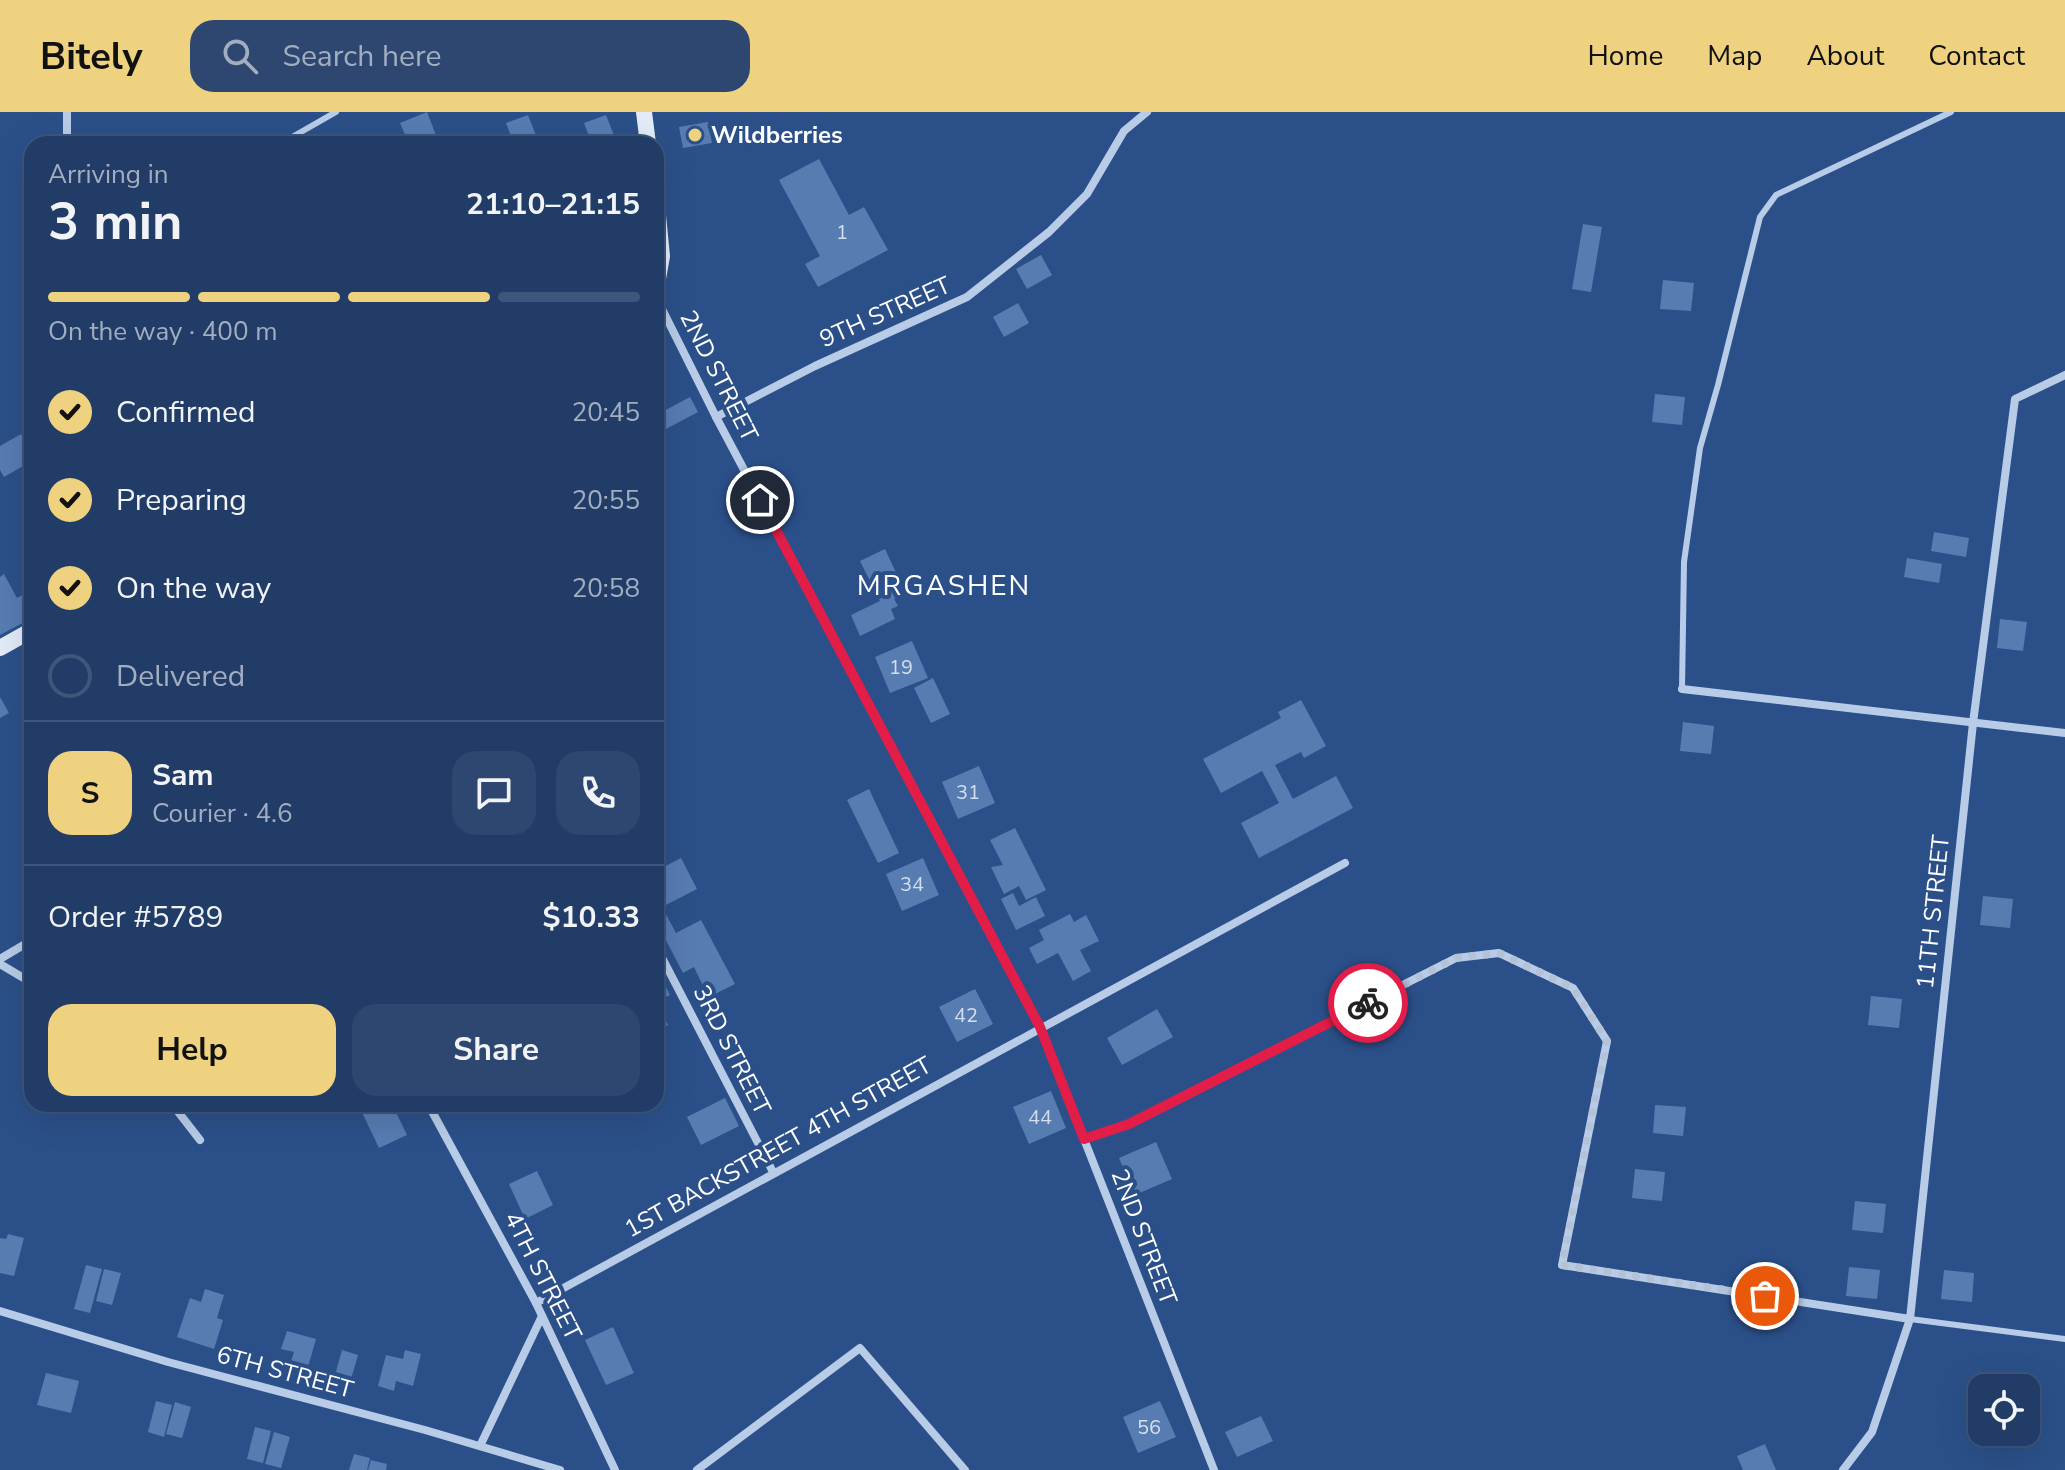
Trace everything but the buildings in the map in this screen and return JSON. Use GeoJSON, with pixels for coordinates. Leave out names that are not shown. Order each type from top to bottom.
{"type":"FeatureCollection","features":[{"type":"Feature","properties":{"kind":"main road"},"geometry":{"type":"LineString","coordinates":[[644,112],[647,136]]}},
{"type":"Feature","properties":{"kind":"main road"},"geometry":{"type":"LineString","coordinates":[[0,648],[24,634]]}},
{"type":"Feature","properties":{"kind":"street"},"geometry":{"type":"LineString","coordinates":[[67,112],[67,136]]}},
{"type":"Feature","properties":{"kind":"street","name":"9TH STREET"},"geometry":{"type":"LineString","coordinates":[[716,417],[815,366],[967,297],[1049,232],[1087,194],[1124,131],[1147,112]]}},
{"type":"Feature","properties":{"kind":"street","name":"2ND STREET"},"geometry":{"type":"LineString","coordinates":[[664,313],[716,417],[1040,1027],[1214,1470]]}},
{"type":"Feature","properties":{"kind":"street","name":"11TH STREET"},"geometry":{"type":"LineString","coordinates":[[1843,1470],[1872,1432],[1910,1319],[1973,723],[2015,399],[2065,375]]}},
{"type":"Feature","properties":{"kind":"street"},"geometry":{"type":"LineString","coordinates":[[1682,689],[2065,733]]}},
{"type":"Feature","properties":{"kind":"street","name":"1ST BACKSTREET 4TH STREET"},"geometry":{"type":"LineString","coordinates":[[536,1303],[1345,863]]}},
{"type":"Feature","properties":{"kind":"street"},"geometry":{"type":"LineString","coordinates":[[24,946],[0,962],[24,978]]}},
{"type":"Feature","properties":{"kind":"street"},"geometry":{"type":"LineString","coordinates":[[1084,1139],[1129,1124],[1456,958],[1499,953],[1573,988],[1607,1041],[1562,1265],[1910,1319]]}},
{"type":"Feature","properties":{"kind":"street","name":"3RD STREET"},"geometry":{"type":"LineString","coordinates":[[664,961],[773,1172]]}},
{"type":"Feature","properties":{"kind":"street"},"geometry":{"type":"LineString","coordinates":[[178,1112],[200,1140]]}},
{"type":"Feature","properties":{"kind":"street","name":"4TH STREET"},"geometry":{"type":"LineString","coordinates":[[432,1112],[536,1303],[615,1470]]}},
{"type":"Feature","properties":{"kind":"street","name":"6TH STREET"},"geometry":{"type":"LineString","coordinates":[[0,1311],[168,1362],[560,1470]]}},
{"type":"Feature","properties":{"kind":"street"},"geometry":{"type":"LineString","coordinates":[[480,1446],[542,1316]]}},
{"type":"Feature","properties":{"kind":"street"},"geometry":{"type":"LineString","coordinates":[[697,1470],[860,1348],[965,1470]]}},
{"type":"Feature","properties":{"kind":"lane"},"geometry":{"type":"LineString","coordinates":[[294,136],[336,112]]}},
{"type":"Feature","properties":{"kind":"lane"},"geometry":{"type":"LineString","coordinates":[[1682,689],[1684,562],[1700,448],[1760,217],[1776,195],[1951,112]]}},
{"type":"Feature","properties":{"kind":"lane"},"geometry":{"type":"LineString","coordinates":[[1910,1319],[2065,1339]]}},
{"type":"Feature","properties":{"kind":"way so far"},"geometry":{"type":"LineString","coordinates":[[1368,1003],[1456,958],[1499,953],[1573,988],[1607,1041],[1562,1265],[1765,1296]]}},
{"type":"Feature","properties":{"kind":"place","name":"Wildberries"},"geometry":{"type":"Point","coordinates":[695,135]}},
{"type":"Feature","properties":{"kind":"district","name":"MRGASHEN"},"geometry":{"type":"Point","coordinates":[944,585]}},
{"type":"Feature","properties":{"kind":"route"},"geometry":{"type":"LineString","coordinates":[[760,500],[1040,1027],[1084,1139],[1129,1124],[1368,1003]]}}]}
